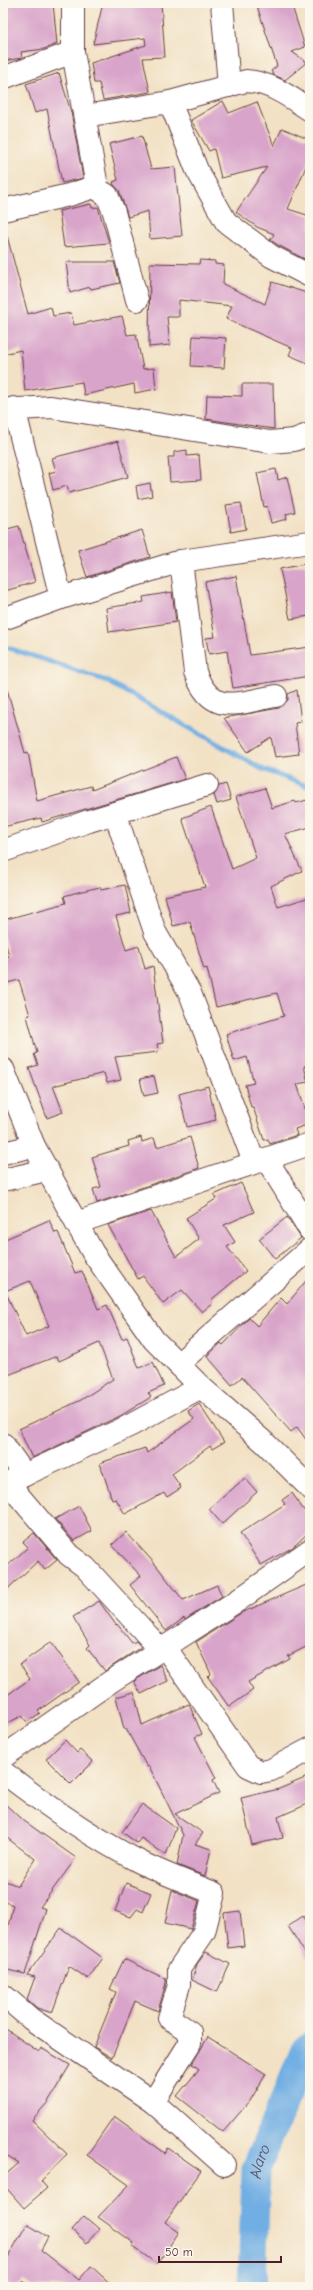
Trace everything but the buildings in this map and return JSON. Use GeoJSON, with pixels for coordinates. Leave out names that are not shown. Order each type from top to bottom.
{"type":"FeatureCollection","features":[{"type":"Feature","properties":{"kind":"street"},"geometry":{"type":"LineString","coordinates":[[73,3],[73,52],[96,181],[94,187]]}},
{"type":"Feature","properties":{"kind":"street"},"geometry":{"type":"LineString","coordinates":[[222,3],[229,86]]}},
{"type":"Feature","properties":{"kind":"street"},"geometry":{"type":"LineString","coordinates":[[3,78],[73,52]]}},
{"type":"Feature","properties":{"kind":"street"},"geometry":{"type":"LineString","coordinates":[[85,116],[170,102],[246,81],[258,81],[281,91],[310,110]]}},
{"type":"Feature","properties":{"kind":"street"},"geometry":{"type":"LineString","coordinates":[[170,102],[197,170],[226,222],[270,256],[310,276]]}},
{"type":"Feature","properties":{"kind":"street"},"geometry":{"type":"LineString","coordinates":[[3,210],[69,195],[94,187],[107,195],[114,212],[137,300]]}},
{"type":"Feature","properties":{"kind":"street"},"geometry":{"type":"LineString","coordinates":[[61,598],[9,409],[51,406],[270,442],[294,440],[310,434]]}},
{"type":"Feature","properties":{"kind":"street"},"geometry":{"type":"LineString","coordinates":[[3,619],[61,598],[181,561],[310,542]]}},
{"type":"Feature","properties":{"kind":"street"},"geometry":{"type":"LineString","coordinates":[[181,561],[195,672],[202,686],[212,700],[223,704],[276,696]]}},
{"type":"Feature","properties":{"kind":"street"},"geometry":{"type":"LineString","coordinates":[[3,851],[114,813],[207,784]]}},
{"type":"Feature","properties":{"kind":"street"},"geometry":{"type":"LineString","coordinates":[[114,813],[155,932],[190,993],[261,1161],[310,1230]]}},
{"type":"Feature","properties":{"kind":"street"},"geometry":{"type":"LineString","coordinates":[[3,1069],[34,1146],[76,1223],[93,1253],[154,1340],[201,1387],[265,1443],[310,1488]]}},
{"type":"Feature","properties":{"kind":"street"},"geometry":{"type":"LineString","coordinates":[[76,1223],[310,1144]]}},
{"type":"Feature","properties":{"kind":"street"},"geometry":{"type":"LineString","coordinates":[[3,1154],[34,1146]]}},
{"type":"Feature","properties":{"kind":"street"},"geometry":{"type":"LineString","coordinates":[[3,1180],[47,1170]]}},
{"type":"Feature","properties":{"kind":"street"},"geometry":{"type":"LineString","coordinates":[[178,1364],[310,1249]]}},
{"type":"Feature","properties":{"kind":"street"},"geometry":{"type":"LineString","coordinates":[[12,1481],[131,1425],[201,1387]]}},
{"type":"Feature","properties":{"kind":"street"},"geometry":{"type":"LineString","coordinates":[[3,1444],[12,1481],[69,1555],[85,1568],[163,1648],[248,1766],[261,1772],[271,1770],[310,1749]]}},
{"type":"Feature","properties":{"kind":"street"},"geometry":{"type":"LineString","coordinates":[[3,1757],[110,1682],[237,1601],[310,1550]]}},
{"type":"Feature","properties":{"kind":"street"},"geometry":{"type":"LineString","coordinates":[[3,1772],[84,1831],[142,1863],[214,1893],[204,1932],[179,1969],[179,1985],[169,2018],[187,2028],[190,2032],[190,2043],[153,2102]]}},
{"type":"Feature","properties":{"kind":"street"},"geometry":{"type":"LineString","coordinates":[[3,1995],[31,2019],[153,2102],[224,2165]]}},
{"type":"Feature","properties":{"kind":"waterway"},"geometry":{"type":"LineString","coordinates":[[3,646],[107,681],[262,769],[310,787]]}},
{"type":"Feature","properties":{"kind":"waterway","name":"Alaro"},"geometry":{"type":"LineString","coordinates":[[252,2287],[256,2169],[305,2050],[310,2046]]}}]}
